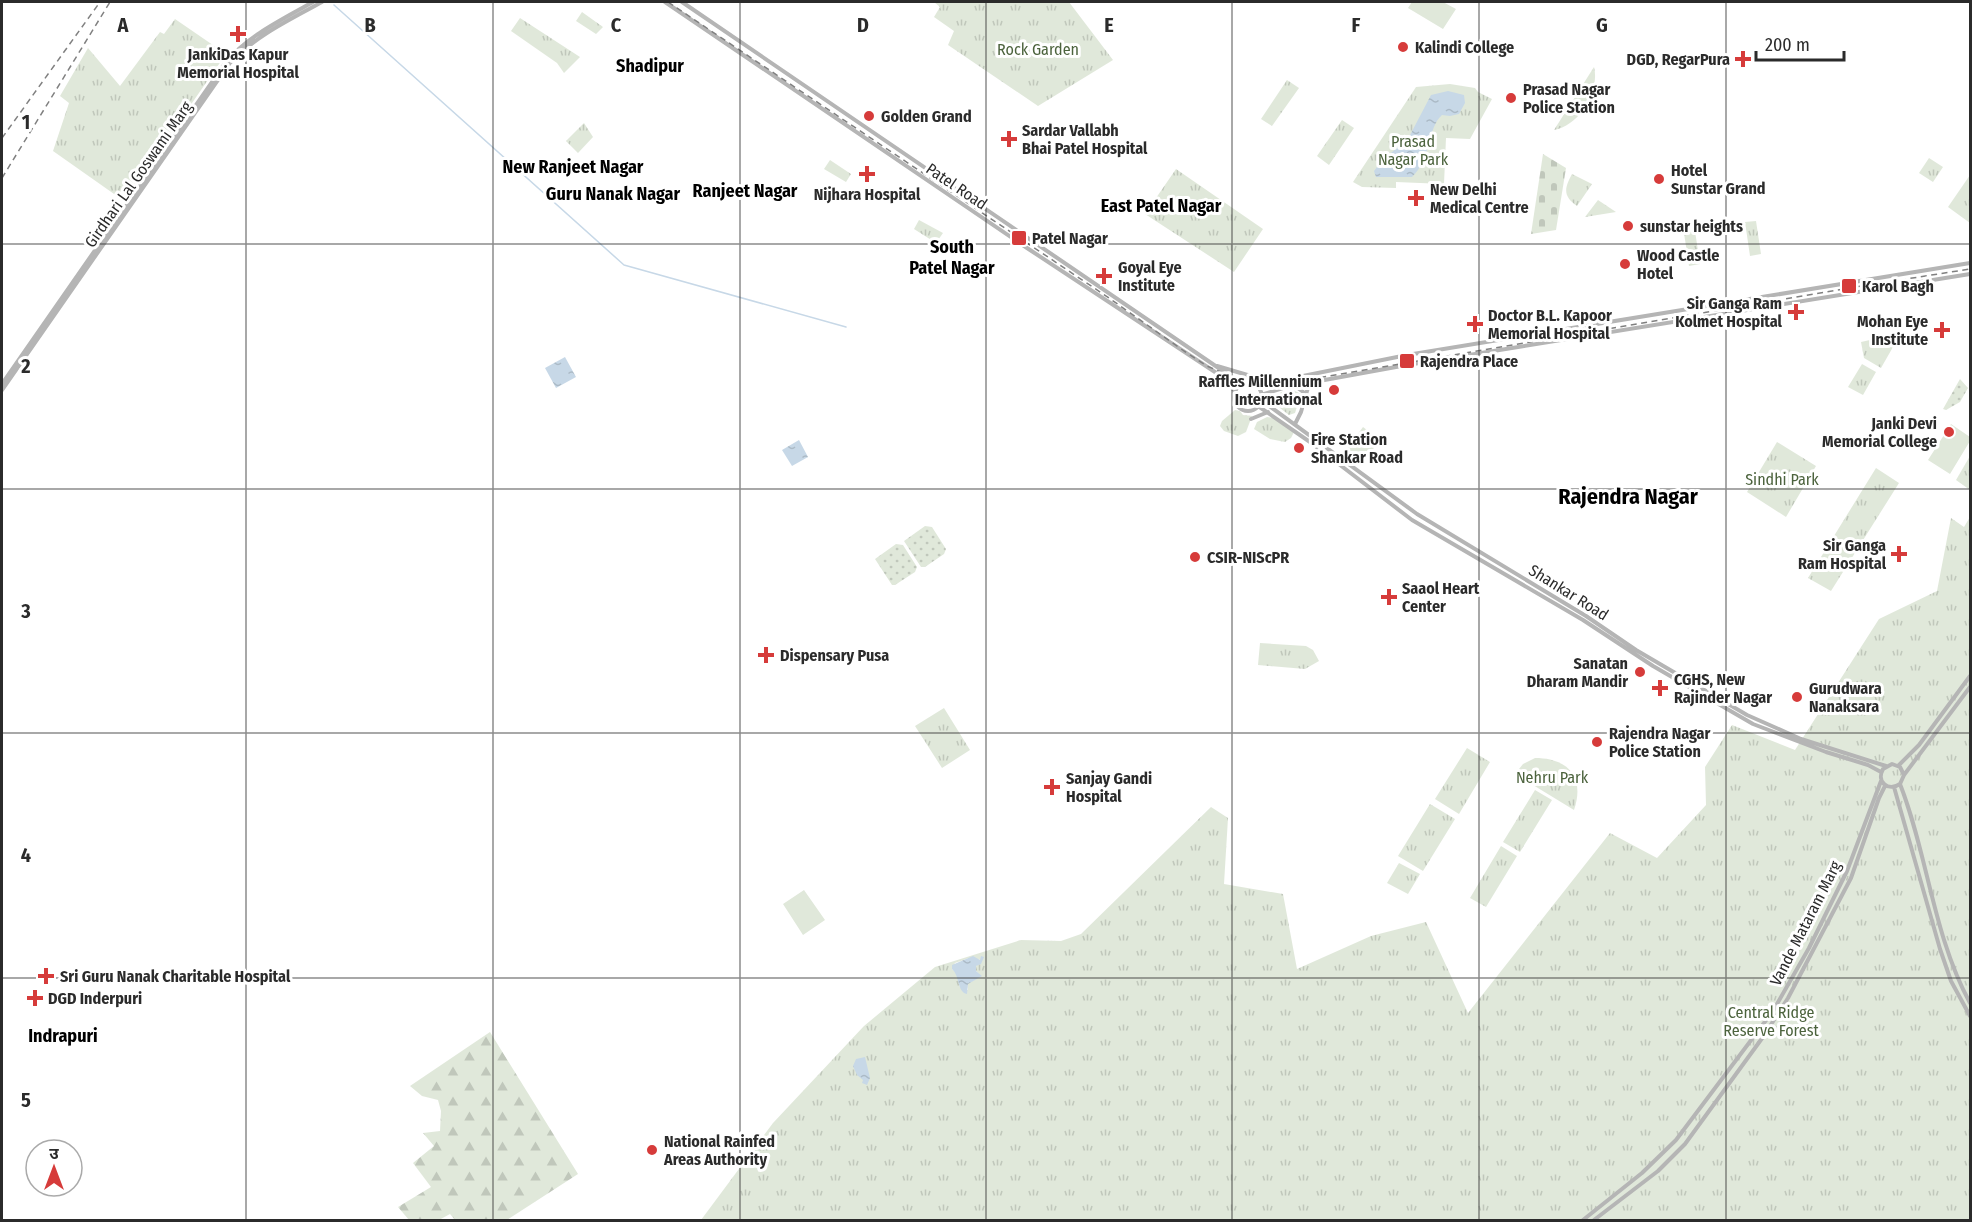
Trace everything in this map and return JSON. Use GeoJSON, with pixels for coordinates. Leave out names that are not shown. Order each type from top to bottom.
{"type":"FeatureCollection","features":[{"type":"Feature","properties":{"kind":"main road","name":"Girdhari Lal Goswami Marg"},"geometry":{"type":"LineString","coordinates":[[2,384],[226,62],[236,50],[254,37],[313,2]]}},
{"type":"Feature","properties":{"kind":"main road","name":"Girdhari Lal Goswami Marg"},"geometry":{"type":"LineString","coordinates":[[2,390],[229,64],[264,34],[322,2]]}},
{"type":"Feature","properties":{"kind":"main road","name":"Patel Road"},"geometry":{"type":"LineString","coordinates":[[664,2],[1027,248],[1218,374],[1235,391]]}},
{"type":"Feature","properties":{"kind":"main road","name":"Patel Road"},"geometry":{"type":"LineString","coordinates":[[682,2],[1242,384]]}},
{"type":"Feature","properties":{"kind":"main road"},"geometry":{"type":"LineString","coordinates":[[1217,366],[1261,379],[1293,378],[1407,355],[1971,263]]}},
{"type":"Feature","properties":{"kind":"main road"},"geometry":{"type":"LineString","coordinates":[[1261,398],[1295,386],[1407,365],[1971,274]]}},
{"type":"Feature","properties":{"kind":"main road"},"geometry":{"type":"LineString","coordinates":[[1771,306],[1776,313]]}},
{"type":"Feature","properties":{"kind":"main road"},"geometry":{"type":"LineString","coordinates":[[1242,384],[1253,384],[1258,388],[1261,398],[1258,406],[1250,410],[1241,409],[1234,400],[1235,391],[1242,384]]}},
{"type":"Feature","properties":{"kind":"main road"},"geometry":{"type":"LineString","coordinates":[[1295,424],[1309,384]]}},
{"type":"Feature","properties":{"kind":"main road"},"geometry":{"type":"LineString","coordinates":[[1295,386],[1306,394]]}},
{"type":"Feature","properties":{"kind":"main road","name":"Shankar Road"},"geometry":{"type":"LineString","coordinates":[[1261,398],[1412,520],[1583,620],[1653,666],[1753,724],[1826,752],[1868,765],[1881,772]]}},
{"type":"Feature","properties":{"kind":"main road","name":"Shankar Road"},"geometry":{"type":"LineString","coordinates":[[1258,406],[1312,440],[1417,514],[1586,616],[1636,650],[1747,715],[1802,739],[1886,766]]}},
{"type":"Feature","properties":{"kind":"main road"},"geometry":{"type":"LineString","coordinates":[[1251,419],[1268,412]]}},
{"type":"Feature","properties":{"kind":"main road"},"geometry":{"type":"LineString","coordinates":[[1898,766],[1919,745],[1971,676]]}},
{"type":"Feature","properties":{"kind":"main road"},"geometry":{"type":"LineString","coordinates":[[1904,775],[1898,766],[1892,764],[1886,766],[1881,772],[1881,781],[1885,786],[1894,787],[1900,784],[1904,775],[1971,687]]}},
{"type":"Feature","properties":{"kind":"main road","name":"Vande Mataram Marg"},"geometry":{"type":"LineString","coordinates":[[1583,1221],[1642,1173],[1676,1140],[1773,1011],[1809,948],[1847,871],[1881,781]]}},
{"type":"Feature","properties":{"kind":"main road"},"geometry":{"type":"LineString","coordinates":[[1900,784],[1947,949],[1958,980],[1971,1003]]}},
{"type":"Feature","properties":{"kind":"main road","name":"Vande Mataram Marg"},"geometry":{"type":"LineString","coordinates":[[1594,1221],[1658,1171],[1685,1144],[1763,1037],[1788,998],[1851,879],[1885,786]]}},
{"type":"Feature","properties":{"kind":"main road"},"geometry":{"type":"LineString","coordinates":[[1894,787],[1940,949],[1951,981],[1971,1016]]}},
{"type":"Feature","properties":{"kind":"green space","name":"Rock Garden"},"geometry":{"type":"Polygon","coordinates":[[[934,2],[1069,2],[1113,60],[1038,106],[948,45],[954,31],[934,17],[940,7],[934,2]]]}},
{"type":"Feature","properties":{"kind":"green space"},"geometry":{"type":"Polygon","coordinates":[[[1412,2],[1443,2],[1456,9],[1443,29],[1408,8],[1412,2]]]}},
{"type":"Feature","properties":{"kind":"green space"},"geometry":{"type":"Polygon","coordinates":[[[582,12],[603,27],[596,34],[576,21],[582,12]]]}},
{"type":"Feature","properties":{"kind":"green space"},"geometry":{"type":"Polygon","coordinates":[[[520,18],[580,57],[564,73],[557,63],[511,31],[520,18]]]}},
{"type":"Feature","properties":{"kind":"green space"},"geometry":{"type":"Polygon","coordinates":[[[175,19],[226,54],[124,201],[53,151],[69,103],[60,96],[88,48],[120,86],[160,32],[164,34],[175,19]]]}},
{"type":"Feature","properties":{"kind":"green space"},"geometry":{"type":"Polygon","coordinates":[[[1594,67],[1594,86],[1586,106],[1572,122],[1554,130],[1594,67]]]}},
{"type":"Feature","properties":{"kind":"green space"},"geometry":{"type":"Polygon","coordinates":[[[1287,80],[1299,88],[1272,126],[1261,119],[1287,80]]]}},
{"type":"Feature","properties":{"kind":"green space","name":"Prasad Nagar Park"},"geometry":{"type":"Polygon","coordinates":[[[1450,84],[1475,88],[1492,99],[1470,139],[1446,138],[1444,184],[1396,182],[1396,188],[1362,187],[1353,182],[1416,87],[1450,84]]]}},
{"type":"Feature","properties":{"kind":"green space"},"geometry":{"type":"Polygon","coordinates":[[[1342,120],[1354,128],[1329,165],[1317,156],[1342,120]]]}},
{"type":"Feature","properties":{"kind":"green space"},"geometry":{"type":"Polygon","coordinates":[[[584,123],[593,137],[578,153],[566,141],[584,123]]]}},
{"type":"Feature","properties":{"kind":"green space"},"geometry":{"type":"Polygon","coordinates":[[[1543,154],[1566,168],[1556,230],[1531,234],[1543,154]]]}},
{"type":"Feature","properties":{"kind":"green space"},"geometry":{"type":"Polygon","coordinates":[[[1929,158],[1943,167],[1933,182],[1919,173],[1929,158]]]}},
{"type":"Feature","properties":{"kind":"green space"},"geometry":{"type":"Polygon","coordinates":[[[830,160],[851,174],[846,182],[824,169],[830,160]]]}},
{"type":"Feature","properties":{"kind":"green space"},"geometry":{"type":"Polygon","coordinates":[[[1176,169],[1263,229],[1234,272],[1145,214],[1176,169]]]}},
{"type":"Feature","properties":{"kind":"green space"},"geometry":{"type":"Polygon","coordinates":[[[1572,174],[1592,184],[1577,206],[1569,199],[1566,192],[1572,174]]]}},
{"type":"Feature","properties":{"kind":"green space"},"geometry":{"type":"Polygon","coordinates":[[[1970,175],[1970,223],[1948,207],[1970,175]]]}},
{"type":"Feature","properties":{"kind":"green space"},"geometry":{"type":"Polygon","coordinates":[[[1598,200],[1616,212],[1585,217],[1598,200]]]}},
{"type":"Feature","properties":{"kind":"green space"},"geometry":{"type":"Polygon","coordinates":[[[919,220],[943,233],[936,243],[914,229],[919,220]]]}},
{"type":"Feature","properties":{"kind":"green space"},"geometry":{"type":"Polygon","coordinates":[[[1756,221],[1761,254],[1750,256],[1745,222],[1756,221]]]}},
{"type":"Feature","properties":{"kind":"green space"},"geometry":{"type":"Polygon","coordinates":[[[1695,231],[1700,264],[1689,266],[1684,233],[1695,231]]]}},
{"type":"Feature","properties":{"kind":"green space"},"geometry":{"type":"Polygon","coordinates":[[[1901,333],[1881,368],[1864,358],[1861,342],[1901,333]]]}},
{"type":"Feature","properties":{"kind":"green space"},"geometry":{"type":"Polygon","coordinates":[[[1862,364],[1876,372],[1863,395],[1848,387],[1862,364]]]}},
{"type":"Feature","properties":{"kind":"green space"},"geometry":{"type":"Polygon","coordinates":[[[1960,379],[1968,388],[1960,402],[1946,410],[1943,409],[1960,379]]]}},
{"type":"Feature","properties":{"kind":"green space"},"geometry":{"type":"Polygon","coordinates":[[[1293,390],[1301,394],[1295,413],[1289,415],[1276,405],[1274,400],[1281,392],[1293,390]]]}},
{"type":"Feature","properties":{"kind":"green space"},"geometry":{"type":"Polygon","coordinates":[[[1235,410],[1240,411],[1243,415],[1252,416],[1246,432],[1238,436],[1224,431],[1220,426],[1222,421],[1235,410]]]}},
{"type":"Feature","properties":{"kind":"green space"},"geometry":{"type":"Polygon","coordinates":[[[1267,417],[1275,418],[1294,432],[1291,438],[1285,442],[1270,439],[1254,429],[1257,422],[1267,417]]]}},
{"type":"Feature","properties":{"kind":"green space"},"geometry":{"type":"Polygon","coordinates":[[[1951,424],[1970,437],[1970,441],[1950,474],[1928,460],[1951,424]]]}},
{"type":"Feature","properties":{"kind":"green space"},"geometry":{"type":"Polygon","coordinates":[[[1363,427],[1380,440],[1360,466],[1343,454],[1363,427]]]}},
{"type":"Feature","properties":{"kind":"green space","name":"Sindhi Park"},"geometry":{"type":"Polygon","coordinates":[[[1777,442],[1816,466],[1786,517],[1747,492],[1777,442]]]}},
{"type":"Feature","properties":{"kind":"green space"},"geometry":{"type":"Polygon","coordinates":[[[1970,456],[1970,490],[1956,480],[1970,456]]]}},
{"type":"Feature","properties":{"kind":"green space"},"geometry":{"type":"Polygon","coordinates":[[[1876,468],[1899,483],[1831,591],[1808,578],[1876,468]]]}},
{"type":"Feature","properties":{"kind":"green space","name":"Central Ridge Reserve Forest"},"geometry":{"type":"Polygon","coordinates":[[[1970,517],[1970,1220],[701,1220],[773,1123],[864,1026],[935,967],[1021,940],[1061,941],[1081,934],[1211,807],[1228,818],[1224,884],[1283,894],[1297,969],[1371,936],[1426,922],[1468,1013],[1610,833],[1657,858],[1706,805],[1705,767],[1732,725],[1795,750],[1879,619],[1937,591],[1951,518],[1964,527],[1970,517]],[[969,958],[955,963],[952,969],[957,973],[960,987],[968,990],[967,984],[981,976],[976,971],[976,966],[981,960],[969,958]]]}},
{"type":"Feature","properties":{"kind":"green space"},"geometry":{"type":"Polygon","coordinates":[[[925,526],[932,527],[946,549],[944,554],[925,567],[921,567],[904,541],[925,526]]]}},
{"type":"Feature","properties":{"kind":"green space"},"geometry":{"type":"Polygon","coordinates":[[[896,544],[903,545],[917,567],[915,572],[892,585],[875,559],[896,544]]]}},
{"type":"Feature","properties":{"kind":"green space"},"geometry":{"type":"Polygon","coordinates":[[[1260,643],[1306,646],[1313,650],[1319,661],[1305,669],[1258,665],[1260,643]]]}},
{"type":"Feature","properties":{"kind":"green space"},"geometry":{"type":"Polygon","coordinates":[[[944,708],[970,750],[942,768],[915,726],[944,708]]]}},
{"type":"Feature","properties":{"kind":"green space"},"geometry":{"type":"Polygon","coordinates":[[[1467,748],[1490,762],[1459,814],[1435,799],[1467,748]]]}},
{"type":"Feature","properties":{"kind":"green space","name":"Nehru Park"},"geometry":{"type":"Polygon","coordinates":[[[1535,758],[1557,762],[1571,772],[1577,788],[1574,810],[1515,774],[1523,764],[1535,758]]]}},
{"type":"Feature","properties":{"kind":"green space"},"geometry":{"type":"Polygon","coordinates":[[[1535,790],[1552,800],[1520,852],[1503,842],[1535,790]]]}},
{"type":"Feature","properties":{"kind":"green space"},"geometry":{"type":"Polygon","coordinates":[[[1430,804],[1455,819],[1423,871],[1398,856],[1430,804]]]}},
{"type":"Feature","properties":{"kind":"green space"},"geometry":{"type":"Polygon","coordinates":[[[1501,846],[1517,856],[1486,907],[1470,898],[1501,846]]]}},
{"type":"Feature","properties":{"kind":"green space"},"geometry":{"type":"Polygon","coordinates":[[[1399,863],[1420,874],[1408,894],[1387,883],[1399,863]]]}},
{"type":"Feature","properties":{"kind":"green space"},"geometry":{"type":"Polygon","coordinates":[[[804,890],[825,920],[803,935],[783,904],[804,890]]]}},
{"type":"Feature","properties":{"kind":"green space"},"geometry":{"type":"Polygon","coordinates":[[[490,1032],[578,1174],[507,1220],[455,1220],[450,1214],[439,1220],[409,1220],[398,1207],[431,1187],[413,1163],[434,1146],[423,1133],[440,1131],[441,1111],[438,1100],[422,1096],[410,1086],[490,1032]]]}},
{"type":"Feature","properties":{"kind":"water"},"geometry":{"type":"Polygon","coordinates":[[[1448,91],[1464,95],[1465,103],[1459,114],[1442,115],[1437,121],[1423,161],[1412,177],[1376,177],[1374,171],[1381,162],[1409,137],[1431,95],[1448,91]]]}},
{"type":"Feature","properties":{"kind":"water"},"geometry":{"type":"Polygon","coordinates":[[[565,357],[576,377],[556,388],[545,368],[565,357]]]}},
{"type":"Feature","properties":{"kind":"water"},"geometry":{"type":"Polygon","coordinates":[[[799,440],[808,457],[792,466],[782,450],[799,440]]]}},
{"type":"Feature","properties":{"kind":"water"},"geometry":{"type":"Polygon","coordinates":[[[973,956],[980,960],[981,956],[984,957],[981,964],[976,966],[976,971],[982,976],[968,984],[967,994],[962,990],[952,965],[973,956]]]}},
{"type":"Feature","properties":{"kind":"water"},"geometry":{"type":"Polygon","coordinates":[[[865,1057],[870,1078],[867,1085],[862,1083],[863,1080],[857,1075],[853,1066],[856,1059],[865,1057]]]}},
{"type":"Feature","properties":{"kind":"waterway"},"geometry":{"type":"LineString","coordinates":[[334,5],[624,265],[846,327]]}},
{"type":"Feature","properties":{"kind":"railway"},"geometry":{"type":"LineString","coordinates":[[2,138],[100,2]]}},
{"type":"Feature","properties":{"kind":"railway"},"geometry":{"type":"LineString","coordinates":[[2,178],[110,2]]}},
{"type":"Feature","properties":{"kind":"railway"},"geometry":{"type":"LineString","coordinates":[[668,2],[1207,366],[1251,381],[1311,379],[1970,269]]}},
{"type":"Feature","properties":{"kind":"place","name":"JankiDas Kapur Memorial Hospital"},"geometry":{"type":"Point","coordinates":[238,34]}},
{"type":"Feature","properties":{"kind":"place","name":"Kalindi College"},"geometry":{"type":"Point","coordinates":[1403,47]}},
{"type":"Feature","properties":{"kind":"place","name":"DGD, RegarPura"},"geometry":{"type":"Point","coordinates":[1743,59]}},
{"type":"Feature","properties":{"kind":"place","name":"Prasad Nagar Police Station"},"geometry":{"type":"Point","coordinates":[1511,98]}},
{"type":"Feature","properties":{"kind":"place","name":"Golden Grand"},"geometry":{"type":"Point","coordinates":[869,116]}},
{"type":"Feature","properties":{"kind":"place","name":"Sardar Vallabh Bhai Patel Hospital"},"geometry":{"type":"Point","coordinates":[1009,139]}},
{"type":"Feature","properties":{"kind":"place","name":"Nijhara Hospital"},"geometry":{"type":"Point","coordinates":[867,174]}},
{"type":"Feature","properties":{"kind":"place","name":"Hotel Sunstar Grand"},"geometry":{"type":"Point","coordinates":[1659,179]}},
{"type":"Feature","properties":{"kind":"place","name":"New Delhi Medical Centre"},"geometry":{"type":"Point","coordinates":[1416,198]}},
{"type":"Feature","properties":{"kind":"place","name":"sunstar heights"},"geometry":{"type":"Point","coordinates":[1628,226]}},
{"type":"Feature","properties":{"kind":"place","name":"Patel Nagar"},"geometry":{"type":"Point","coordinates":[1019,238]}},
{"type":"Feature","properties":{"kind":"place","name":"Wood Castle Hotel"},"geometry":{"type":"Point","coordinates":[1625,264]}},
{"type":"Feature","properties":{"kind":"place","name":"Goyal Eye Institute"},"geometry":{"type":"Point","coordinates":[1104,276]}},
{"type":"Feature","properties":{"kind":"place","name":"Karol Bagh"},"geometry":{"type":"Point","coordinates":[1849,286]}},
{"type":"Feature","properties":{"kind":"place","name":"Sir Ganga Ram Kolmet Hospital"},"geometry":{"type":"Point","coordinates":[1796,312]}},
{"type":"Feature","properties":{"kind":"place","name":"Doctor B.L. Kapoor Memorial Hospital"},"geometry":{"type":"Point","coordinates":[1475,324]}},
{"type":"Feature","properties":{"kind":"place","name":"Mohan Eye Institute"},"geometry":{"type":"Point","coordinates":[1942,330]}},
{"type":"Feature","properties":{"kind":"place","name":"Rajendra Place"},"geometry":{"type":"Point","coordinates":[1407,361]}},
{"type":"Feature","properties":{"kind":"place","name":"Raffles Millennium International"},"geometry":{"type":"Point","coordinates":[1334,390]}},
{"type":"Feature","properties":{"kind":"place","name":"Janki Devi Memorial College"},"geometry":{"type":"Point","coordinates":[1949,432]}},
{"type":"Feature","properties":{"kind":"place","name":"Fire Station Shankar Road"},"geometry":{"type":"Point","coordinates":[1299,448]}},
{"type":"Feature","properties":{"kind":"place","name":"Sir Ganga Ram Hospital"},"geometry":{"type":"Point","coordinates":[1899,554]}},
{"type":"Feature","properties":{"kind":"place","name":"CSIR-NIScPR"},"geometry":{"type":"Point","coordinates":[1195,557]}},
{"type":"Feature","properties":{"kind":"place","name":"Saaol Heart Center"},"geometry":{"type":"Point","coordinates":[1389,597]}},
{"type":"Feature","properties":{"kind":"place","name":"Dispensary Pusa"},"geometry":{"type":"Point","coordinates":[766,655]}},
{"type":"Feature","properties":{"kind":"place","name":"Sanatan Dharam Mandir"},"geometry":{"type":"Point","coordinates":[1640,672]}},
{"type":"Feature","properties":{"kind":"place","name":"CGHS, New Rajinder Nagar"},"geometry":{"type":"Point","coordinates":[1660,688]}},
{"type":"Feature","properties":{"kind":"place","name":"Gurudwara Nanaksara"},"geometry":{"type":"Point","coordinates":[1797,697]}},
{"type":"Feature","properties":{"kind":"place","name":"Rajendra Nagar Police Station"},"geometry":{"type":"Point","coordinates":[1597,742]}},
{"type":"Feature","properties":{"kind":"place","name":"Sanjay Gandi Hospital"},"geometry":{"type":"Point","coordinates":[1052,787]}},
{"type":"Feature","properties":{"kind":"place","name":"Sri Guru Nanak Charitable Hospital"},"geometry":{"type":"Point","coordinates":[46,976]}},
{"type":"Feature","properties":{"kind":"place","name":"DGD Inderpuri"},"geometry":{"type":"Point","coordinates":[35,998]}},
{"type":"Feature","properties":{"kind":"place","name":"National Rainfed Areas Authority"},"geometry":{"type":"Point","coordinates":[652,1150]}},
{"type":"Feature","properties":{"kind":"district","name":"Shadipur"},"geometry":{"type":"Point","coordinates":[650,66]}},
{"type":"Feature","properties":{"kind":"district","name":"New Ranjeet Nagar"},"geometry":{"type":"Point","coordinates":[573,167]}},
{"type":"Feature","properties":{"kind":"district","name":"Ranjeet Nagar"},"geometry":{"type":"Point","coordinates":[745,191]}},
{"type":"Feature","properties":{"kind":"district","name":"Guru Nanak Nagar"},"geometry":{"type":"Point","coordinates":[613,194]}},
{"type":"Feature","properties":{"kind":"district","name":"East Patel Nagar"},"geometry":{"type":"Point","coordinates":[1161,206]}},
{"type":"Feature","properties":{"kind":"district","name":"South Patel Nagar"},"geometry":{"type":"Point","coordinates":[952,257]}},
{"type":"Feature","properties":{"kind":"district","name":"Rajendra Nagar"},"geometry":{"type":"Point","coordinates":[1628,496]}},
{"type":"Feature","properties":{"kind":"district","name":"Indrapuri"},"geometry":{"type":"Point","coordinates":[63,1036]}}]}
